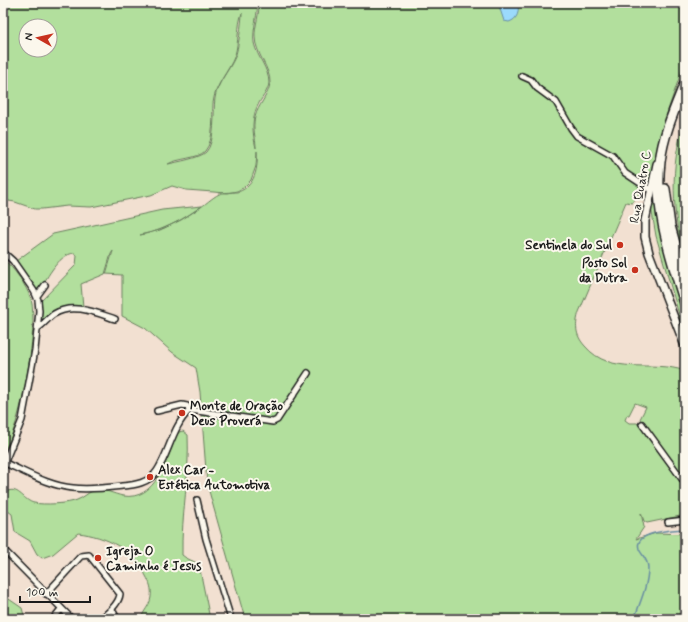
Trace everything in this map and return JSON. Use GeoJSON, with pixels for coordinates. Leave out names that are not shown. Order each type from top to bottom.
{"type":"FeatureCollection","features":[{"type":"Feature","properties":{"kind":"highway"},"geometry":{"type":"LineString","coordinates":[[685,83],[662,150],[659,191],[663,224],[685,303]]}},
{"type":"Feature","properties":{"kind":"highway"},"geometry":{"type":"LineString","coordinates":[[685,99],[671,138],[666,162],[665,185],[670,226],[685,279]]}},
{"type":"Feature","properties":{"kind":"street"},"geometry":{"type":"LineString","coordinates":[[522,76],[531,80],[537,88],[556,102],[577,136],[613,156],[625,173],[649,189]]}},
{"type":"Feature","properties":{"kind":"street","name":"Rua Quatro C"},"geometry":{"type":"LineString","coordinates":[[685,78],[661,144],[649,196],[645,229],[649,253],[685,346]]}},
{"type":"Feature","properties":{"kind":"street"},"geometry":{"type":"LineString","coordinates":[[3,252],[16,264],[37,296],[39,312],[38,328],[22,420],[4,464],[42,479],[72,488],[108,488],[144,482],[150,479],[157,470],[182,418],[190,410]]}},
{"type":"Feature","properties":{"kind":"street"},"geometry":{"type":"LineString","coordinates":[[37,296],[45,285]]}},
{"type":"Feature","properties":{"kind":"street"},"geometry":{"type":"LineString","coordinates":[[38,328],[54,314],[67,309],[86,310],[115,319]]}},
{"type":"Feature","properties":{"kind":"street"},"geometry":{"type":"LineString","coordinates":[[157,411],[182,405],[187,406],[190,410],[269,422],[277,420],[308,373]]}},
{"type":"Feature","properties":{"kind":"street"},"geometry":{"type":"LineString","coordinates":[[642,424],[667,461],[685,483]]}},
{"type":"Feature","properties":{"kind":"street"},"geometry":{"type":"LineString","coordinates":[[197,500],[206,539],[230,619]]}},
{"type":"Feature","properties":{"kind":"street"},"geometry":{"type":"LineString","coordinates":[[668,522],[685,520]]}},
{"type":"Feature","properties":{"kind":"street"},"geometry":{"type":"LineString","coordinates":[[3,549],[72,619]]}},
{"type":"Feature","properties":{"kind":"street"},"geometry":{"type":"LineString","coordinates":[[46,594],[81,556],[88,554],[120,592],[119,600],[101,619]]}},
{"type":"Feature","properties":{"kind":"street"},"geometry":{"type":"LineString","coordinates":[[112,608],[117,619]]}},
{"type":"Feature","properties":{"kind":"street"},"geometry":{"type":"LineString","coordinates":[[53,619],[61,609]]}},
{"type":"Feature","properties":{"kind":"green space"},"geometry":{"type":"Polygon","coordinates":[[[3,3],[247,3],[245,7],[248,3],[257,3],[254,43],[267,73],[269,83],[256,108],[253,119],[256,148],[254,121],[258,108],[268,92],[270,83],[268,72],[257,49],[256,43],[255,33],[259,10],[258,3],[685,3],[685,61],[668,110],[652,177],[632,203],[626,202],[579,312],[577,330],[579,338],[585,346],[595,355],[607,361],[632,366],[659,366],[685,371],[685,480],[640,419],[646,407],[635,403],[625,420],[629,423],[637,423],[685,488],[685,515],[647,523],[644,521],[641,513],[644,527],[636,539],[656,533],[685,534],[685,611],[680,619],[245,619],[207,484],[200,392],[196,368],[172,352],[145,328],[122,316],[122,275],[106,274],[113,251],[105,274],[81,284],[83,307],[69,308],[40,324],[41,301],[76,265],[77,256],[75,253],[69,255],[57,263],[37,294],[16,261],[53,234],[162,210],[202,206],[186,217],[201,207],[217,195],[224,193],[186,190],[172,186],[151,195],[91,207],[67,206],[35,209],[15,202],[3,200],[3,3]],[[242,13],[239,23],[235,55],[214,96],[212,134],[208,146],[202,154],[198,156],[168,164],[188,160],[199,156],[206,152],[213,134],[216,93],[236,54],[240,35],[242,13]],[[257,151],[256,166],[251,180],[243,188],[230,192],[241,191],[251,182],[257,165],[257,151]]]}},
{"type":"Feature","properties":{"kind":"green space"},"geometry":{"type":"Polygon","coordinates":[[[685,119],[685,262],[677,226],[674,190],[676,155],[685,119]]]}},
{"type":"Feature","properties":{"kind":"green space"},"geometry":{"type":"Polygon","coordinates":[[[655,191],[665,241],[685,311],[685,335],[656,236],[651,207],[655,191]]]}},
{"type":"Feature","properties":{"kind":"green space"},"geometry":{"type":"Polygon","coordinates":[[[3,259],[23,283],[31,299],[33,331],[27,377],[22,401],[10,440],[3,452],[3,259]]]}},
{"type":"Feature","properties":{"kind":"green space"},"geometry":{"type":"Polygon","coordinates":[[[183,431],[188,435],[188,450],[182,555],[199,565],[210,619],[141,619],[151,597],[149,581],[141,567],[127,552],[109,541],[99,537],[78,533],[53,554],[42,558],[37,554],[30,541],[15,532],[12,514],[4,508],[3,505],[4,497],[8,491],[15,491],[30,502],[43,504],[73,501],[97,490],[123,496],[134,496],[144,492],[152,486],[164,467],[176,437],[179,432],[183,431]]]}},
{"type":"Feature","properties":{"kind":"green space"},"geometry":{"type":"Polygon","coordinates":[[[3,595],[22,608],[25,619],[3,619],[3,595]]]}},
{"type":"Feature","properties":{"kind":"water"},"geometry":{"type":"Polygon","coordinates":[[[498,3],[518,3],[518,12],[512,21],[504,21],[498,3]]]}},
{"type":"Feature","properties":{"kind":"waterway"},"geometry":{"type":"LineString","coordinates":[[634,619],[648,574],[647,562],[639,549],[639,543],[642,538],[648,535],[664,531],[685,529]]}},
{"type":"Feature","properties":{"kind":"place","name":"Sentinela do Sul"},"geometry":{"type":"Point","coordinates":[620,245]}},
{"type":"Feature","properties":{"kind":"place","name":"Posto Sol da Dutra"},"geometry":{"type":"Point","coordinates":[635,270]}},
{"type":"Feature","properties":{"kind":"place","name":"Monte de Oração Deus Proverá"},"geometry":{"type":"Point","coordinates":[182,413]}},
{"type":"Feature","properties":{"kind":"place","name":"Alex Car - Estética Automotiva"},"geometry":{"type":"Point","coordinates":[150,477]}},
{"type":"Feature","properties":{"kind":"place","name":"Igreja O Caminho é Jesus"},"geometry":{"type":"Point","coordinates":[98,558]}}]}
